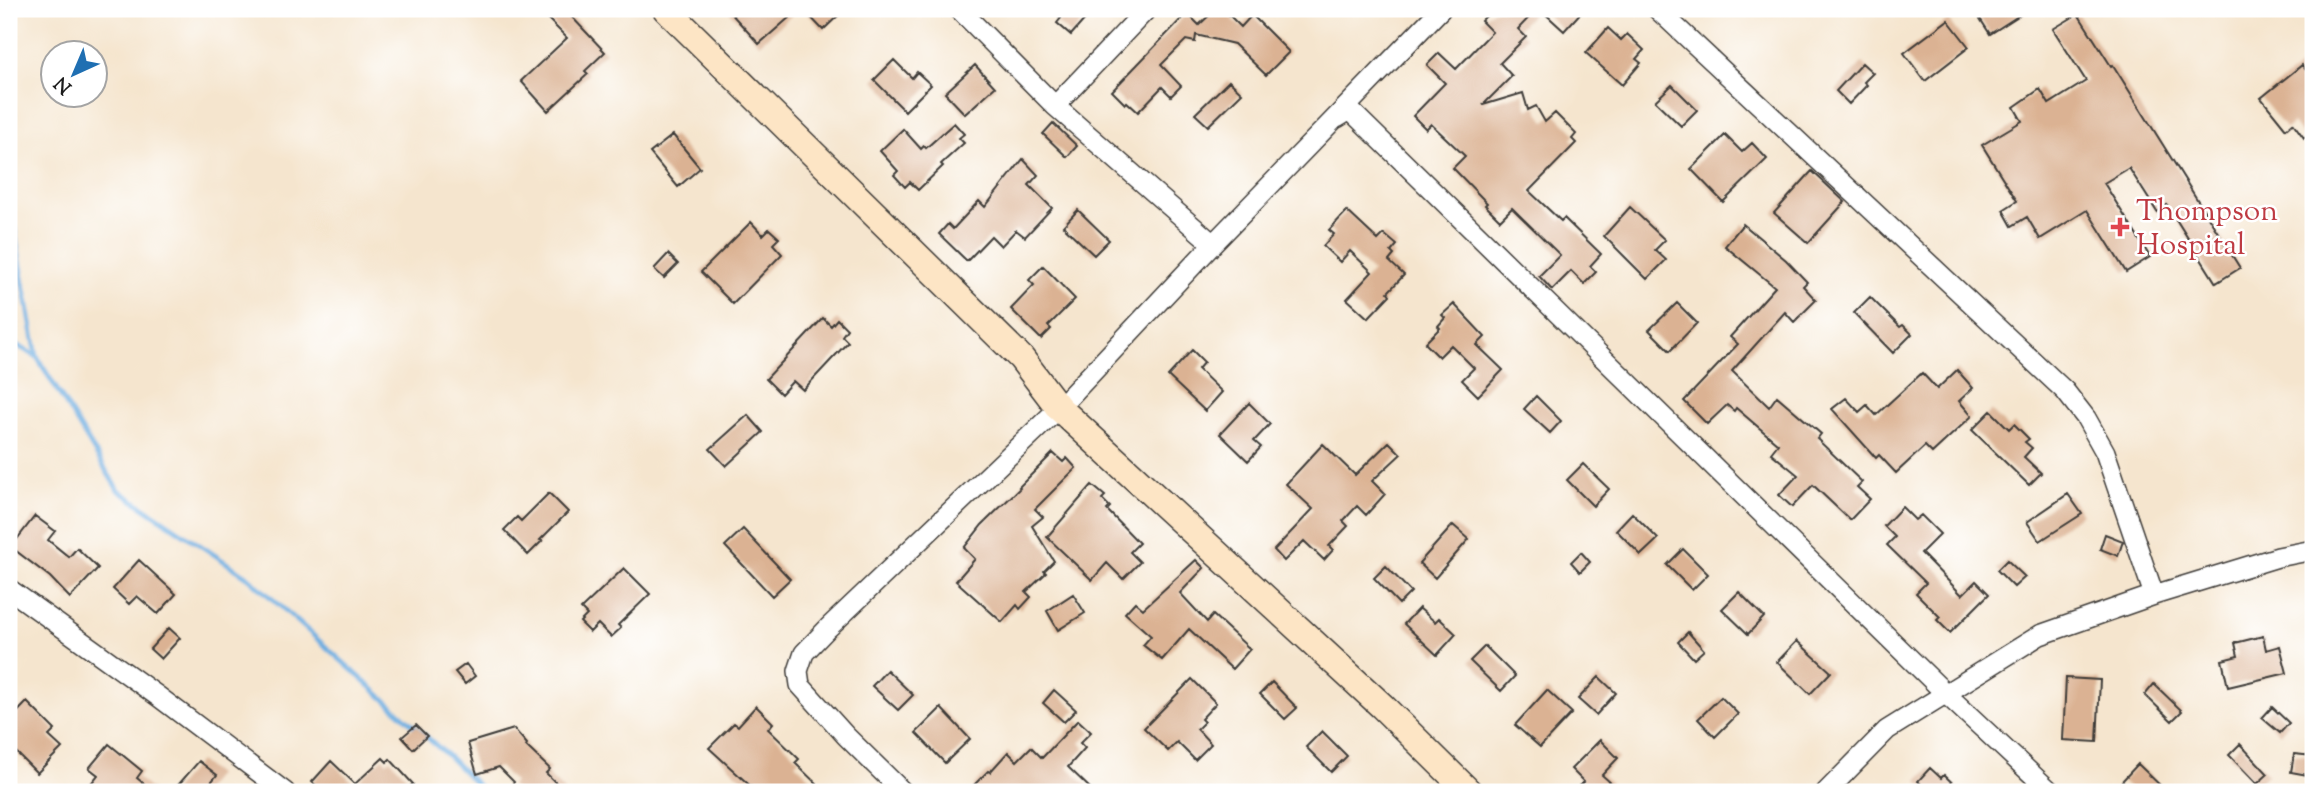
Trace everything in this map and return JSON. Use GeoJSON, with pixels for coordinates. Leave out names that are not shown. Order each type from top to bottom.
{"type":"FeatureCollection","features":[{"type":"Feature","properties":{"kind":"street"},"geometry":{"type":"LineString","coordinates":[[666,9],[1021,358],[1059,408],[1382,706],[1468,792]]}},
{"type":"Feature","properties":{"kind":"street"},"geometry":{"type":"LineString","coordinates":[[959,9],[1055,106],[1213,244]]}},
{"type":"Feature","properties":{"kind":"street"},"geometry":{"type":"LineString","coordinates":[[1055,106],[1147,9]]}},
{"type":"Feature","properties":{"kind":"street"},"geometry":{"type":"LineString","coordinates":[[903,792],[846,736],[800,685],[798,671],[804,653],[1059,408],[1213,244],[1441,9]]}},
{"type":"Feature","properties":{"kind":"street"},"geometry":{"type":"LineString","coordinates":[[1657,9],[2065,391],[2086,418],[2105,452],[2154,595]]}},
{"type":"Feature","properties":{"kind":"street"},"geometry":{"type":"LineString","coordinates":[[1336,119],[1350,110],[1945,693],[2051,792]]}},
{"type":"Feature","properties":{"kind":"street"},"geometry":{"type":"LineString","coordinates":[[1826,792],[1886,730],[2040,635],[2154,595],[2278,557],[2313,550]]}},
{"type":"Feature","properties":{"kind":"street"},"geometry":{"type":"LineString","coordinates":[[9,589],[285,792]]}},
{"type":"Feature","properties":{"kind":"building"},"geometry":{"type":"Polygon","coordinates":[[[538,9],[577,9],[570,15],[605,52],[585,71],[588,74],[548,111],[521,81],[567,38],[538,9]]]}},
{"type":"Feature","properties":{"kind":"building"},"geometry":{"type":"Polygon","coordinates":[[[727,9],[799,9],[759,44],[727,9]]]}},
{"type":"Feature","properties":{"kind":"building"},"geometry":{"type":"Polygon","coordinates":[[[803,9],[845,9],[823,30],[803,9]]]}},
{"type":"Feature","properties":{"kind":"building"},"geometry":{"type":"Polygon","coordinates":[[[1051,9],[1094,9],[1071,35],[1057,23],[1061,18],[1051,9]]]}},
{"type":"Feature","properties":{"kind":"building"},"geometry":{"type":"Polygon","coordinates":[[[1216,9],[1223,9],[1241,27],[1252,15],[1289,52],[1266,75],[1234,44],[1196,35],[1195,42],[1186,40],[1161,65],[1181,86],[1171,96],[1162,87],[1138,112],[1112,91],[1187,13],[1199,25],[1216,9]]]}},
{"type":"Feature","properties":{"kind":"building"},"geometry":{"type":"Polygon","coordinates":[[[1493,9],[1537,9],[1518,29],[1526,37],[1500,63],[1512,76],[1483,105],[1523,93],[1528,110],[1536,106],[1545,122],[1555,113],[1576,134],[1572,139],[1576,143],[1529,191],[1561,221],[1564,218],[1601,254],[1590,266],[1596,272],[1584,284],[1571,271],[1552,290],[1539,276],[1560,255],[1512,208],[1500,220],[1453,168],[1465,156],[1431,124],[1426,129],[1413,116],[1445,83],[1427,65],[1439,53],[1456,69],[1492,32],[1481,21],[1493,9]]]}},
{"type":"Feature","properties":{"kind":"building"},"geometry":{"type":"Polygon","coordinates":[[[1540,9],[1584,9],[1564,31],[1540,9]]]}},
{"type":"Feature","properties":{"kind":"building"},"geometry":{"type":"Polygon","coordinates":[[[1984,9],[2029,9],[1990,34],[1977,14],[1984,9]]]}},
{"type":"Feature","properties":{"kind":"building"},"geometry":{"type":"Polygon","coordinates":[[[2078,14],[2240,268],[2216,283],[2167,205],[2157,212],[2129,168],[2104,183],[2150,257],[2126,272],[2087,210],[2040,239],[2027,217],[2012,226],[2003,210],[2017,201],[1982,145],[2022,121],[2014,107],[2040,89],[2049,104],[2086,81],[2053,29],[2078,14]]]}},
{"type":"Feature","properties":{"kind":"building"},"geometry":{"type":"Polygon","coordinates":[[[1948,20],[1969,47],[1925,81],[1904,53],[1948,20]]]}},
{"type":"Feature","properties":{"kind":"building"},"geometry":{"type":"Polygon","coordinates":[[[1608,28],[1621,40],[1627,34],[1644,50],[1636,59],[1641,63],[1622,85],[1586,53],[1608,28]]]}},
{"type":"Feature","properties":{"kind":"building"},"geometry":{"type":"Polygon","coordinates":[[[894,60],[912,78],[917,72],[931,85],[905,111],[874,80],[894,60]]]}},
{"type":"Feature","properties":{"kind":"building"},"geometry":{"type":"Polygon","coordinates":[[[1862,63],[1873,73],[1864,82],[1867,85],[1849,104],[1836,91],[1862,63]]]}},
{"type":"Feature","properties":{"kind":"building"},"geometry":{"type":"Polygon","coordinates":[[[975,65],[995,87],[965,114],[945,93],[975,65]]]}},
{"type":"Feature","properties":{"kind":"building"},"geometry":{"type":"Polygon","coordinates":[[[2302,65],[2313,79],[2313,130],[2304,138],[2293,123],[2286,129],[2261,98],[2302,65]]]}},
{"type":"Feature","properties":{"kind":"building"},"geometry":{"type":"Polygon","coordinates":[[[1229,81],[1242,93],[1208,126],[1195,114],[1229,81]]]}},
{"type":"Feature","properties":{"kind":"building"},"geometry":{"type":"Polygon","coordinates":[[[1672,85],[1697,110],[1681,126],[1655,101],[1672,85]]]}},
{"type":"Feature","properties":{"kind":"building"},"geometry":{"type":"Polygon","coordinates":[[[954,123],[964,134],[959,138],[964,143],[918,190],[910,182],[905,187],[894,175],[898,171],[880,151],[903,129],[921,149],[924,146],[926,148],[954,123]]]}},
{"type":"Feature","properties":{"kind":"building"},"geometry":{"type":"Polygon","coordinates":[[[1053,123],[1077,146],[1067,157],[1043,134],[1053,123]]]}},
{"type":"Feature","properties":{"kind":"building"},"geometry":{"type":"Polygon","coordinates":[[[673,135],[700,168],[678,187],[650,153],[673,135]]]}},
{"type":"Feature","properties":{"kind":"building"},"geometry":{"type":"Polygon","coordinates":[[[1725,135],[1742,152],[1752,143],[1767,159],[1723,202],[1691,169],[1725,135]]]}},
{"type":"Feature","properties":{"kind":"building"},"geometry":{"type":"Polygon","coordinates":[[[1023,159],[1038,175],[1029,185],[1052,208],[1025,237],[1016,230],[1001,246],[991,236],[967,261],[939,234],[948,224],[953,229],[979,201],[985,207],[1023,159]]]}},
{"type":"Feature","properties":{"kind":"building"},"geometry":{"type":"Polygon","coordinates":[[[1812,171],[1845,202],[1808,243],[1774,213],[1812,171]]]}},
{"type":"Feature","properties":{"kind":"building"},"geometry":{"type":"Polygon","coordinates":[[[1630,207],[1665,240],[1655,250],[1666,260],[1647,279],[1604,236],[1630,207]]]}},
{"type":"Feature","properties":{"kind":"building"},"geometry":{"type":"Polygon","coordinates":[[[1078,210],[1109,240],[1094,255],[1063,226],[1078,210]]]}},
{"type":"Feature","properties":{"kind":"building"},"geometry":{"type":"Polygon","coordinates":[[[1347,211],[1378,240],[1384,234],[1397,245],[1391,252],[1394,255],[1389,261],[1404,275],[1388,292],[1390,295],[1368,318],[1347,299],[1372,272],[1350,251],[1340,262],[1323,246],[1334,234],[1329,230],[1347,211]]]}},
{"type":"Feature","properties":{"kind":"building"},"geometry":{"type":"Polygon","coordinates":[[[751,222],[763,235],[769,229],[779,238],[773,244],[782,254],[733,304],[701,272],[751,222]]]}},
{"type":"Feature","properties":{"kind":"building"},"geometry":{"type":"Polygon","coordinates":[[[1743,224],[1786,260],[1807,282],[1803,286],[1816,300],[1794,322],[1785,312],[1732,371],[1769,407],[1777,396],[1821,434],[1817,439],[1862,482],[1857,487],[1870,499],[1850,520],[1813,485],[1792,507],[1779,495],[1798,475],[1771,453],[1778,444],[1736,408],[1734,411],[1727,405],[1707,424],[1684,401],[1738,344],[1730,337],[1775,287],[1725,246],[1743,224]]]}},
{"type":"Feature","properties":{"kind":"building"},"geometry":{"type":"Polygon","coordinates":[[[668,254],[678,264],[664,278],[654,269],[668,254]]]}},
{"type":"Feature","properties":{"kind":"building"},"geometry":{"type":"Polygon","coordinates":[[[1043,266],[1075,299],[1048,326],[1051,329],[1041,339],[1011,309],[1034,285],[1029,280],[1043,266]]]}},
{"type":"Feature","properties":{"kind":"building"},"geometry":{"type":"Polygon","coordinates":[[[1870,297],[1900,327],[1903,325],[1912,334],[1893,353],[1854,313],[1870,297]]]}},
{"type":"Feature","properties":{"kind":"building"},"geometry":{"type":"Polygon","coordinates":[[[1677,303],[1697,323],[1670,351],[1649,330],[1677,303]]]}},
{"type":"Feature","properties":{"kind":"building"},"geometry":{"type":"Polygon","coordinates":[[[1454,304],[1485,337],[1477,345],[1503,370],[1478,396],[1462,380],[1474,368],[1451,345],[1439,357],[1425,343],[1440,328],[1438,326],[1445,318],[1442,315],[1454,304]]]}},
{"type":"Feature","properties":{"kind":"building"},"geometry":{"type":"Polygon","coordinates":[[[823,318],[831,326],[837,319],[847,329],[842,336],[848,342],[803,390],[793,381],[781,394],[766,379],[823,318]]]}},
{"type":"Feature","properties":{"kind":"building"},"geometry":{"type":"Polygon","coordinates":[[[1192,350],[1204,362],[1198,369],[1222,392],[1205,411],[1168,376],[1192,350]]]}},
{"type":"Feature","properties":{"kind":"building"},"geometry":{"type":"Polygon","coordinates":[[[1957,370],[1973,388],[1959,401],[1972,416],[1932,453],[1925,446],[1896,473],[1879,455],[1876,458],[1832,409],[1846,398],[1859,412],[1867,405],[1876,415],[1922,373],[1937,389],[1957,370]]]}},
{"type":"Feature","properties":{"kind":"building"},"geometry":{"type":"Polygon","coordinates":[[[1536,396],[1561,421],[1550,433],[1524,409],[1536,396]]]}},
{"type":"Feature","properties":{"kind":"building"},"geometry":{"type":"Polygon","coordinates":[[[1249,403],[1270,424],[1254,441],[1261,447],[1248,461],[1220,434],[1249,403]]]}},
{"type":"Feature","properties":{"kind":"building"},"geometry":{"type":"Polygon","coordinates":[[[1991,411],[2009,429],[2014,424],[2029,439],[2025,442],[2032,448],[2024,457],[2041,473],[2029,485],[1972,430],[1991,411]]]}},
{"type":"Feature","properties":{"kind":"building"},"geometry":{"type":"Polygon","coordinates":[[[748,415],[763,432],[726,466],[710,449],[748,415]]]}},
{"type":"Feature","properties":{"kind":"building"},"geometry":{"type":"Polygon","coordinates":[[[1389,442],[1401,454],[1372,481],[1385,494],[1366,515],[1357,506],[1343,521],[1348,526],[1329,546],[1333,550],[1324,560],[1304,541],[1284,561],[1274,550],[1313,509],[1286,484],[1323,444],[1355,475],[1389,442]]]}},
{"type":"Feature","properties":{"kind":"building"},"geometry":{"type":"Polygon","coordinates":[[[1053,453],[1063,462],[1067,458],[1076,468],[1035,509],[1043,517],[1032,526],[1054,561],[1044,571],[1046,573],[1026,592],[1031,597],[1020,609],[1017,605],[1002,622],[956,581],[975,559],[964,548],[982,525],[1053,453]]]}},
{"type":"Feature","properties":{"kind":"building"},"geometry":{"type":"Polygon","coordinates":[[[1583,464],[1609,489],[1593,506],[1567,480],[1583,464]]]}},
{"type":"Feature","properties":{"kind":"building"},"geometry":{"type":"Polygon","coordinates":[[[1092,485],[1105,496],[1102,499],[1110,507],[1107,510],[1139,543],[1130,552],[1140,562],[1123,579],[1107,563],[1092,580],[1047,537],[1092,485]]]}},
{"type":"Feature","properties":{"kind":"building"},"geometry":{"type":"Polygon","coordinates":[[[549,493],[568,512],[528,555],[504,530],[517,517],[521,521],[549,493]]]}},
{"type":"Feature","properties":{"kind":"building"},"geometry":{"type":"Polygon","coordinates":[[[2068,494],[2082,514],[2040,541],[2027,522],[2068,494]]]}},
{"type":"Feature","properties":{"kind":"building"},"geometry":{"type":"Polygon","coordinates":[[[1902,507],[1915,520],[1921,515],[1940,534],[1921,553],[1962,595],[1976,581],[1989,594],[1950,633],[1937,620],[1940,617],[1916,593],[1926,583],[1887,545],[1895,537],[1884,526],[1902,507]]]}},
{"type":"Feature","properties":{"kind":"building"},"geometry":{"type":"Polygon","coordinates":[[[1632,513],[1658,539],[1641,555],[1616,530],[1632,513]]]}},
{"type":"Feature","properties":{"kind":"building"},"geometry":{"type":"Polygon","coordinates":[[[35,516],[55,531],[48,540],[69,557],[77,548],[98,568],[70,598],[50,577],[11,547],[35,516]]]}},
{"type":"Feature","properties":{"kind":"building"},"geometry":{"type":"Polygon","coordinates":[[[1453,525],[1469,539],[1435,578],[1419,563],[1453,525]]]}},
{"type":"Feature","properties":{"kind":"building"},"geometry":{"type":"Polygon","coordinates":[[[743,529],[790,579],[772,596],[725,546],[743,529]]]}},
{"type":"Feature","properties":{"kind":"building"},"geometry":{"type":"Polygon","coordinates":[[[2105,534],[2123,541],[2118,556],[2100,549],[2105,534]]]}},
{"type":"Feature","properties":{"kind":"building"},"geometry":{"type":"Polygon","coordinates":[[[1683,549],[1708,574],[1692,590],[1667,565],[1683,549]]]}},
{"type":"Feature","properties":{"kind":"building"},"geometry":{"type":"Polygon","coordinates":[[[1581,552],[1590,562],[1580,572],[1571,562],[1581,552]]]}},
{"type":"Feature","properties":{"kind":"building"},"geometry":{"type":"Polygon","coordinates":[[[139,560],[176,594],[158,614],[137,596],[129,604],[113,589],[139,560]]]}},
{"type":"Feature","properties":{"kind":"building"},"geometry":{"type":"Polygon","coordinates":[[[1196,560],[1204,568],[1180,593],[1207,622],[1213,615],[1250,649],[1232,669],[1189,629],[1162,660],[1143,645],[1151,636],[1125,613],[1135,602],[1143,609],[1196,560]]]}},
{"type":"Feature","properties":{"kind":"building"},"geometry":{"type":"Polygon","coordinates":[[[2007,560],[2025,577],[2014,587],[1997,570],[2007,560]]]}},
{"type":"Feature","properties":{"kind":"building"},"geometry":{"type":"Polygon","coordinates":[[[1386,566],[1411,592],[1399,604],[1374,578],[1386,566]]]}},
{"type":"Feature","properties":{"kind":"building"},"geometry":{"type":"Polygon","coordinates":[[[624,568],[650,594],[618,625],[621,628],[611,637],[598,624],[590,632],[580,622],[587,615],[581,609],[624,568]]]}},
{"type":"Feature","properties":{"kind":"building"},"geometry":{"type":"Polygon","coordinates":[[[1739,592],[1764,617],[1748,634],[1722,609],[1739,592]]]}},
{"type":"Feature","properties":{"kind":"building"},"geometry":{"type":"Polygon","coordinates":[[[1073,594],[1085,613],[1058,630],[1047,611],[1073,594]]]}},
{"type":"Feature","properties":{"kind":"building"},"geometry":{"type":"Polygon","coordinates":[[[1419,608],[1435,622],[1439,618],[1456,634],[1437,655],[1404,624],[1419,608]]]}},
{"type":"Feature","properties":{"kind":"building"},"geometry":{"type":"Polygon","coordinates":[[[169,628],[180,638],[161,659],[150,649],[169,628]]]}},
{"type":"Feature","properties":{"kind":"building"},"geometry":{"type":"Polygon","coordinates":[[[1688,632],[1704,650],[1694,659],[1678,642],[1688,632]]]}},
{"type":"Feature","properties":{"kind":"building"},"geometry":{"type":"Polygon","coordinates":[[[2263,636],[2266,650],[2280,646],[2287,673],[2228,687],[2222,660],[2238,656],[2235,643],[2263,636]]]}},
{"type":"Feature","properties":{"kind":"building"},"geometry":{"type":"Polygon","coordinates":[[[1797,641],[1831,672],[1810,694],[1777,662],[1797,641]]]}},
{"type":"Feature","properties":{"kind":"building"},"geometry":{"type":"Polygon","coordinates":[[[1485,646],[1515,676],[1501,691],[1470,661],[1485,646]]]}},
{"type":"Feature","properties":{"kind":"building"},"geometry":{"type":"Polygon","coordinates":[[[466,664],[475,676],[465,684],[455,672],[466,664]]]}},
{"type":"Feature","properties":{"kind":"building"},"geometry":{"type":"Polygon","coordinates":[[[887,670],[913,695],[898,710],[872,686],[887,670]]]}},
{"type":"Feature","properties":{"kind":"building"},"geometry":{"type":"Polygon","coordinates":[[[1599,677],[1616,693],[1596,715],[1578,699],[1599,677]]]}},
{"type":"Feature","properties":{"kind":"building"},"geometry":{"type":"Polygon","coordinates":[[[2066,678],[2100,680],[2097,742],[2063,740],[2066,678]]]}},
{"type":"Feature","properties":{"kind":"building"},"geometry":{"type":"Polygon","coordinates":[[[1192,679],[1216,703],[1201,719],[1204,722],[1197,729],[1211,744],[1195,760],[1177,742],[1168,751],[1144,728],[1192,679]]]}},
{"type":"Feature","properties":{"kind":"building"},"geometry":{"type":"Polygon","coordinates":[[[1272,682],[1297,708],[1285,719],[1260,694],[1272,682]]]}},
{"type":"Feature","properties":{"kind":"building"},"geometry":{"type":"Polygon","coordinates":[[[2154,684],[2182,711],[2172,721],[2145,695],[2154,684]]]}},
{"type":"Feature","properties":{"kind":"building"},"geometry":{"type":"Polygon","coordinates":[[[1054,690],[1076,710],[1064,722],[1043,703],[1054,690]]]}},
{"type":"Feature","properties":{"kind":"building"},"geometry":{"type":"Polygon","coordinates":[[[1547,690],[1572,713],[1540,747],[1515,725],[1547,690]]]}},
{"type":"Feature","properties":{"kind":"building"},"geometry":{"type":"Polygon","coordinates":[[[1721,697],[1738,714],[1715,737],[1698,719],[1721,697]]]}},
{"type":"Feature","properties":{"kind":"building"},"geometry":{"type":"Polygon","coordinates":[[[27,702],[55,730],[49,736],[62,748],[37,773],[9,745],[9,721],[27,702]]]}},
{"type":"Feature","properties":{"kind":"building"},"geometry":{"type":"Polygon","coordinates":[[[756,706],[773,723],[768,729],[799,759],[795,763],[825,792],[757,792],[709,748],[734,723],[738,726],[756,706]]]}},
{"type":"Feature","properties":{"kind":"building"},"geometry":{"type":"Polygon","coordinates":[[[2272,707],[2289,723],[2280,733],[2262,718],[2272,707]]]}},
{"type":"Feature","properties":{"kind":"building"},"geometry":{"type":"Polygon","coordinates":[[[941,708],[970,739],[945,763],[916,733],[941,708]]]}},
{"type":"Feature","properties":{"kind":"building"},"geometry":{"type":"Polygon","coordinates":[[[1078,720],[1091,732],[1080,743],[1085,748],[1068,767],[1094,792],[979,792],[973,786],[1008,752],[1017,761],[1031,747],[1042,758],[1078,720]]]}},
{"type":"Feature","properties":{"kind":"building"},"geometry":{"type":"Polygon","coordinates":[[[416,725],[427,736],[413,749],[402,737],[416,725]]]}},
{"type":"Feature","properties":{"kind":"building"},"geometry":{"type":"Polygon","coordinates":[[[514,729],[526,746],[550,769],[546,773],[565,792],[518,792],[511,786],[514,782],[499,767],[477,774],[468,743],[514,729]]]}},
{"type":"Feature","properties":{"kind":"building"},"geometry":{"type":"Polygon","coordinates":[[[1322,731],[1347,756],[1331,772],[1306,747],[1322,731]]]}},
{"type":"Feature","properties":{"kind":"building"},"geometry":{"type":"Polygon","coordinates":[[[1600,740],[1618,758],[1602,775],[1611,783],[1602,792],[1573,792],[1584,782],[1571,769],[1600,740]]]}},
{"type":"Feature","properties":{"kind":"building"},"geometry":{"type":"Polygon","coordinates":[[[109,744],[142,771],[137,778],[154,792],[84,792],[98,775],[89,768],[109,744]]]}},
{"type":"Feature","properties":{"kind":"building"},"geometry":{"type":"Polygon","coordinates":[[[2240,744],[2268,774],[2257,784],[2229,755],[2240,744]]]}},
{"type":"Feature","properties":{"kind":"building"},"geometry":{"type":"Polygon","coordinates":[[[2294,754],[2313,756],[2313,776],[2291,772],[2294,754]]]}},
{"type":"Feature","properties":{"kind":"building"},"geometry":{"type":"Polygon","coordinates":[[[383,758],[387,762],[390,759],[413,784],[404,792],[323,792],[312,782],[331,761],[355,784],[383,758]]]}},
{"type":"Feature","properties":{"kind":"building"},"geometry":{"type":"Polygon","coordinates":[[[199,761],[217,775],[203,792],[172,792],[199,761]]]}},
{"type":"Feature","properties":{"kind":"building"},"geometry":{"type":"Polygon","coordinates":[[[2138,764],[2167,792],[2134,792],[2122,781],[2138,764]]]}},
{"type":"Feature","properties":{"kind":"building"},"geometry":{"type":"Polygon","coordinates":[[[1930,768],[1941,778],[1944,775],[1962,792],[1927,792],[1918,781],[1930,768]]]}},
{"type":"Feature","properties":{"kind":"waterway"},"geometry":{"type":"LineString","coordinates":[[9,221],[14,228],[37,357],[118,490],[249,578],[448,756],[484,792]]}},
{"type":"Feature","properties":{"kind":"waterway"},"geometry":{"type":"LineString","coordinates":[[9,341],[36,356]]}},
{"type":"Feature","properties":{"kind":"place","name":"Thompson Hospital"},"geometry":{"type":"Point","coordinates":[2120,227]}}]}
